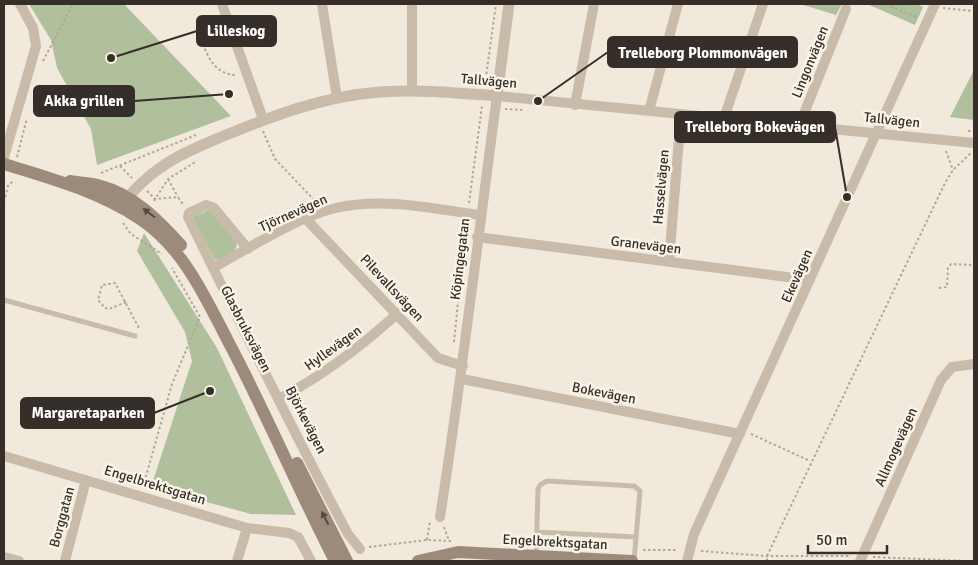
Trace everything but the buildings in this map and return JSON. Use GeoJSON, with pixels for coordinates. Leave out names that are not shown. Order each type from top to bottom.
{"type":"FeatureCollection","features":[{"type":"Feature","properties":{"kind":"main road","name":"Glasbruksvägen"},"geometry":{"type":"LineString","coordinates":[[4,164],[55,179],[123,203],[144,215],[182,246],[200,271],[347,561]]}},
{"type":"Feature","properties":{"kind":"main road","name":"Glasbruksvägen"},"geometry":{"type":"LineString","coordinates":[[144,215],[184,263],[204,295],[260,402],[335,561]]}},
{"type":"Feature","properties":{"kind":"main road","name":"Engelbrektsgatan"},"geometry":{"type":"LineString","coordinates":[[425,560],[458,552],[633,561]]}},
{"type":"Feature","properties":{"kind":"street"},"geometry":{"type":"LineString","coordinates":[[4,157],[36,46],[36,36],[20,4]]}},
{"type":"Feature","properties":{"kind":"street"},"geometry":{"type":"LineString","coordinates":[[222,4],[263,120]]}},
{"type":"Feature","properties":{"kind":"street"},"geometry":{"type":"LineString","coordinates":[[322,4],[337,98]]}},
{"type":"Feature","properties":{"kind":"street"},"geometry":{"type":"LineString","coordinates":[[412,4],[412,90]]}},
{"type":"Feature","properties":{"kind":"street","name":"Köpingegatan"},"geometry":{"type":"LineString","coordinates":[[440,517],[462,379],[477,237],[509,4]]}},
{"type":"Feature","properties":{"kind":"street"},"geometry":{"type":"LineString","coordinates":[[575,105],[594,4]]}},
{"type":"Feature","properties":{"kind":"street"},"geometry":{"type":"LineString","coordinates":[[649,111],[678,4]]}},
{"type":"Feature","properties":{"kind":"street"},"geometry":{"type":"LineString","coordinates":[[724,118],[763,4]]}},
{"type":"Feature","properties":{"kind":"street","name":"Ekevägen"},"geometry":{"type":"LineString","coordinates":[[687,561],[694,534],[934,6]]}},
{"type":"Feature","properties":{"kind":"street","name":"Lingonvägen"},"geometry":{"type":"LineString","coordinates":[[799,126],[846,9]]}},
{"type":"Feature","properties":{"kind":"street","name":"Tallvägen"},"geometry":{"type":"LineString","coordinates":[[123,203],[160,167],[195,148],[263,120],[337,98],[412,90],[496,102],[575,105],[649,111],[876,133],[974,149]]}},
{"type":"Feature","properties":{"kind":"street","name":"Hasselvägen"},"geometry":{"type":"LineString","coordinates":[[669,262],[681,114]]}},
{"type":"Feature","properties":{"kind":"street"},"geometry":{"type":"LineString","coordinates":[[189,213],[206,205],[214,208],[248,249]]}},
{"type":"Feature","properties":{"kind":"street","name":"Tjörnevägen"},"geometry":{"type":"LineString","coordinates":[[213,268],[306,219],[325,211],[350,205],[397,205],[480,215]]}},
{"type":"Feature","properties":{"kind":"street","name":"Björkevägen"},"geometry":{"type":"LineString","coordinates":[[189,213],[188,217],[279,399],[345,527],[360,548]]}},
{"type":"Feature","properties":{"kind":"street","name":"Pilevallsvägen"},"geometry":{"type":"LineString","coordinates":[[306,219],[398,313],[438,358],[463,366]]}},
{"type":"Feature","properties":{"kind":"street","name":"Granevägen"},"geometry":{"type":"LineString","coordinates":[[477,237],[810,280]]}},
{"type":"Feature","properties":{"kind":"street","name":"Hyllevägen"},"geometry":{"type":"LineString","coordinates":[[279,399],[324,374],[362,346],[398,313]]}},
{"type":"Feature","properties":{"kind":"street","name":"Allmogevägen"},"geometry":{"type":"LineString","coordinates":[[860,561],[941,380],[952,367],[974,364]]}},
{"type":"Feature","properties":{"kind":"street","name":"Bokevägen"},"geometry":{"type":"LineString","coordinates":[[462,379],[741,432]]}},
{"type":"Feature","properties":{"kind":"street","name":"Engelbrektsgatan"},"geometry":{"type":"LineString","coordinates":[[4,456],[247,528],[289,533],[298,537],[312,561]]}},
{"type":"Feature","properties":{"kind":"street","name":"Borggatan"},"geometry":{"type":"LineString","coordinates":[[64,561],[86,480]]}},
{"type":"Feature","properties":{"kind":"street"},"geometry":{"type":"LineString","coordinates":[[237,561],[247,528]]}},
{"type":"Feature","properties":{"kind":"street"},"geometry":{"type":"LineString","coordinates":[[4,557],[19,561]]}},
{"type":"Feature","properties":{"kind":"lane"},"geometry":{"type":"LineString","coordinates":[[4,300],[135,336]]}},
{"type":"Feature","properties":{"kind":"lane"},"geometry":{"type":"LineString","coordinates":[[536,556],[538,489],[540,485],[547,481],[634,486],[640,491],[633,561]]}},
{"type":"Feature","properties":{"kind":"lane","name":"Engelbrektsgatan"},"geometry":{"type":"LineString","coordinates":[[537,532],[636,537]]}},
{"type":"Feature","properties":{"kind":"path"},"geometry":{"type":"LineString","coordinates":[[41,66],[74,4]]}},
{"type":"Feature","properties":{"kind":"path"},"geometry":{"type":"LineString","coordinates":[[476,100],[485,87],[496,4]]}},
{"type":"Feature","properties":{"kind":"path"},"geometry":{"type":"LineString","coordinates":[[886,4],[927,22]]}},
{"type":"Feature","properties":{"kind":"path"},"geometry":{"type":"LineString","coordinates":[[934,6],[974,11]]}},
{"type":"Feature","properties":{"kind":"path"},"geometry":{"type":"LineString","coordinates":[[202,44],[210,62],[218,69],[230,75],[246,75]]}},
{"type":"Feature","properties":{"kind":"path"},"geometry":{"type":"LineString","coordinates":[[476,100],[482,106]]}},
{"type":"Feature","properties":{"kind":"path"},"geometry":{"type":"LineString","coordinates":[[476,100],[482,106]]}},
{"type":"Feature","properties":{"kind":"path"},"geometry":{"type":"LineString","coordinates":[[482,106],[496,102],[532,111]]}},
{"type":"Feature","properties":{"kind":"path"},"geometry":{"type":"LineString","coordinates":[[453,345],[467,214],[482,106]]}},
{"type":"Feature","properties":{"kind":"path"},"geometry":{"type":"LineString","coordinates":[[16,159],[28,112]]}},
{"type":"Feature","properties":{"kind":"path"},"geometry":{"type":"LineString","coordinates":[[255,132],[263,129],[275,159],[325,211]]}},
{"type":"Feature","properties":{"kind":"path"},"geometry":{"type":"LineString","coordinates":[[953,170],[946,149],[955,150]]}},
{"type":"Feature","properties":{"kind":"path"},"geometry":{"type":"LineString","coordinates":[[964,151],[974,149]]}},
{"type":"Feature","properties":{"kind":"path"},"geometry":{"type":"LineString","coordinates":[[767,561],[767,556],[810,461],[945,183],[953,170],[974,149]]}},
{"type":"Feature","properties":{"kind":"path"},"geometry":{"type":"LineString","coordinates":[[166,260],[147,243],[131,234],[168,180],[201,158]]}},
{"type":"Feature","properties":{"kind":"path"},"geometry":{"type":"LineString","coordinates":[[120,166],[155,199]]}},
{"type":"Feature","properties":{"kind":"path"},"geometry":{"type":"LineString","coordinates":[[4,202],[8,186],[17,176]]}},
{"type":"Feature","properties":{"kind":"path"},"geometry":{"type":"LineString","coordinates":[[168,180],[189,213]]}},
{"type":"Feature","properties":{"kind":"path"},"geometry":{"type":"LineString","coordinates":[[155,199],[178,196]]}},
{"type":"Feature","properties":{"kind":"path"},"geometry":{"type":"LineString","coordinates":[[939,288],[946,287],[948,268],[951,264],[974,264]]}},
{"type":"Feature","properties":{"kind":"path"},"geometry":{"type":"LineString","coordinates":[[141,496],[172,384],[200,317],[171,265]]}},
{"type":"Feature","properties":{"kind":"path"},"geometry":{"type":"LineString","coordinates":[[126,302],[109,309],[101,306],[98,294],[102,285],[116,283],[126,302],[144,337],[135,336]]}},
{"type":"Feature","properties":{"kind":"path"},"geometry":{"type":"LineString","coordinates":[[741,432],[810,461]]}},
{"type":"Feature","properties":{"kind":"path"},"geometry":{"type":"LineString","coordinates":[[440,517],[449,541]]}},
{"type":"Feature","properties":{"kind":"path"},"geometry":{"type":"LineString","coordinates":[[427,540],[430,521]]}},
{"type":"Feature","properties":{"kind":"green space"},"geometry":{"type":"Polygon","coordinates":[[[29,4],[124,4],[231,116],[97,165],[91,129],[57,68],[51,40],[29,4]]]}},
{"type":"Feature","properties":{"kind":"green space"},"geometry":{"type":"Polygon","coordinates":[[[800,4],[842,4],[836,15],[800,4]]]}},
{"type":"Feature","properties":{"kind":"green space"},"geometry":{"type":"Polygon","coordinates":[[[867,4],[916,4],[923,7],[915,25],[867,4]]]}},
{"type":"Feature","properties":{"kind":"green space"},"geometry":{"type":"Polygon","coordinates":[[[974,70],[974,120],[950,117],[974,70]]]}},
{"type":"Feature","properties":{"kind":"green space"},"geometry":{"type":"Polygon","coordinates":[[[209,210],[237,242],[233,252],[226,257],[215,260],[194,220],[194,216],[209,210]]]}},
{"type":"Feature","properties":{"kind":"green space"},"geometry":{"type":"Polygon","coordinates":[[[144,233],[217,348],[296,515],[251,514],[151,487],[192,361],[185,332],[137,251],[144,233]]]}},
{"type":"Feature","properties":{"kind":"place","name":"Lilleskog"},"geometry":{"type":"Point","coordinates":[111,58]}},
{"type":"Feature","properties":{"kind":"place","name":"Akka grillen"},"geometry":{"type":"Point","coordinates":[229,94]}},
{"type":"Feature","properties":{"kind":"place","name":"Trelleborg Plommonvägen"},"geometry":{"type":"Point","coordinates":[538,101]}},
{"type":"Feature","properties":{"kind":"place","name":"Trelleborg Bokevägen"},"geometry":{"type":"Point","coordinates":[847,197]}},
{"type":"Feature","properties":{"kind":"place","name":"Margaretaparken"},"geometry":{"type":"Point","coordinates":[210,391]}}]}
